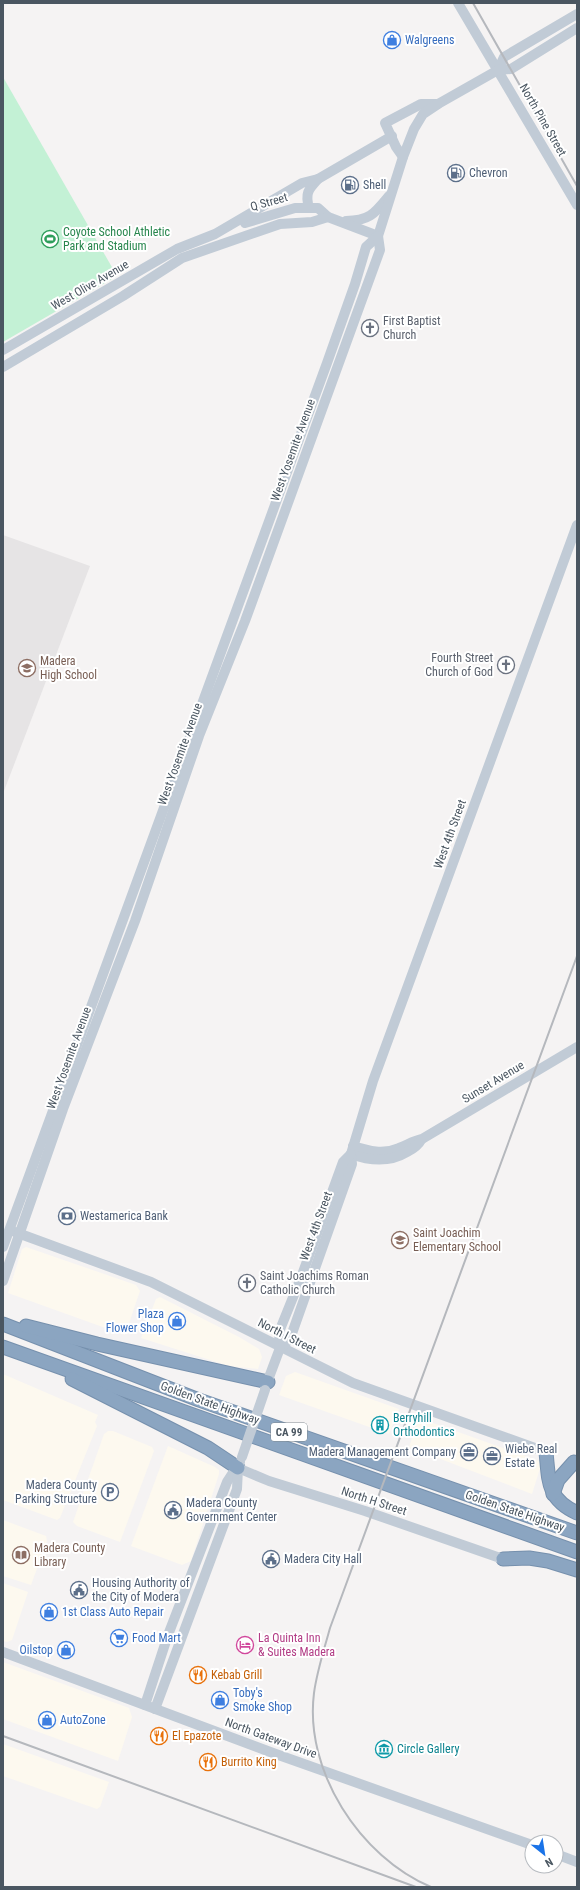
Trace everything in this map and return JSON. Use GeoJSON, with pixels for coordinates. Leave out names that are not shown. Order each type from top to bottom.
{"type":"FeatureCollection","features":[{"type":"Feature","properties":{"kind":"highway"},"geometry":{"type":"LineString","coordinates":[[3,1320],[266,1386]]}},
{"type":"Feature","properties":{"kind":"highway","name":"Golden State Highway"},"geometry":{"type":"LineString","coordinates":[[3,1324],[199,1400],[577,1533]]}},
{"type":"Feature","properties":{"kind":"highway","name":"Golden State Highway"},"geometry":{"type":"LineString","coordinates":[[3,1347],[577,1552]]}},
{"type":"Feature","properties":{"kind":"highway"},"geometry":{"type":"LineString","coordinates":[[24,1355],[208,1448],[240,1462]]}},
{"type":"Feature","properties":{"kind":"highway"},"geometry":{"type":"LineString","coordinates":[[546,1452],[553,1494],[563,1506],[577,1513]]}},
{"type":"Feature","properties":{"kind":"highway"},"geometry":{"type":"LineString","coordinates":[[553,1494],[558,1480],[574,1462]]}},
{"type":"Feature","properties":{"kind":"highway"},"geometry":{"type":"LineString","coordinates":[[504,1559],[529,1558],[548,1561],[577,1570]]}},
{"type":"Feature","properties":{"kind":"main road","name":"North Pine Street"},"geometry":{"type":"LineString","coordinates":[[458,3],[577,205]]}},
{"type":"Feature","properties":{"kind":"main road"},"geometry":{"type":"LineString","coordinates":[[498,70],[504,57],[577,14]]}},
{"type":"Feature","properties":{"kind":"main road"},"geometry":{"type":"LineString","coordinates":[[403,157],[396,147],[385,123],[421,104],[438,104],[498,70],[511,69],[577,28]]}},
{"type":"Feature","properties":{"kind":"main road","name":"West Yosemite Avenue"},"geometry":{"type":"LineString","coordinates":[[3,1281],[21,1234],[64,1109],[135,921],[199,736],[245,621],[380,250],[378,236],[403,157],[414,129],[423,114],[438,104]]}},
{"type":"Feature","properties":{"kind":"main road","name":"West Olive Avenue"},"geometry":{"type":"LineString","coordinates":[[3,350],[177,249],[216,234],[302,183],[318,179],[392,136]]}},
{"type":"Feature","properties":{"kind":"main road","name":"West Olive Avenue"},"geometry":{"type":"LineString","coordinates":[[309,208],[306,198],[308,192],[318,179]]}},
{"type":"Feature","properties":{"kind":"main road"},"geometry":{"type":"LineString","coordinates":[[340,221],[366,220],[392,193]]}},
{"type":"Feature","properties":{"kind":"main road"},"geometry":{"type":"LineString","coordinates":[[3,367],[123,296],[182,258],[255,232],[257,227],[291,214],[295,208]]}},
{"type":"Feature","properties":{"kind":"main road","name":"Q Street"},"geometry":{"type":"LineString","coordinates":[[216,234],[260,217],[295,208],[318,208],[328,217],[378,236]]}},
{"type":"Feature","properties":{"kind":"main road","name":"Q Street"},"geometry":{"type":"LineString","coordinates":[[255,232],[280,224],[312,222],[328,217]]}},
{"type":"Feature","properties":{"kind":"main road","name":"West Yosemite Avenue"},"geometry":{"type":"LineString","coordinates":[[3,1247],[6,1229],[329,356],[355,284],[366,247],[378,236]]}},
{"type":"Feature","properties":{"kind":"main road","name":"West 4th Street"},"geometry":{"type":"LineString","coordinates":[[155,1709],[236,1489],[240,1462],[280,1348],[279,1332],[302,1275],[343,1162],[352,1150],[373,1081],[577,525]]}},
{"type":"Feature","properties":{"kind":"main road","name":"Sunset Avenue"},"geometry":{"type":"LineString","coordinates":[[352,1150],[384,1152],[422,1139],[577,1047]]}},
{"type":"Feature","properties":{"kind":"main road","name":"North I Street"},"geometry":{"type":"LineString","coordinates":[[6,1229],[151,1282],[280,1348],[353,1383],[546,1452]]}},
{"type":"Feature","properties":{"kind":"main road","name":"West 4th Street"},"geometry":{"type":"LineString","coordinates":[[145,1705],[168,1635],[227,1482],[240,1462]]}},
{"type":"Feature","properties":{"kind":"main road","name":"North H Street"},"geometry":{"type":"LineString","coordinates":[[240,1462],[269,1481],[365,1511],[504,1559]]}},
{"type":"Feature","properties":{"kind":"main road","name":"North Gateway Drive"},"geometry":{"type":"LineString","coordinates":[[3,1652],[524,1843]]}},
{"type":"Feature","properties":{"kind":"main road"},"geometry":{"type":"LineString","coordinates":[[564,1857],[577,1862]]}},
{"type":"Feature","properties":{"kind":"shaded area","name":"Madera High School"},"geometry":{"type":"Polygon","coordinates":[[[3,535],[90,566],[4,791],[3,791],[3,535]]]}},
{"type":"Feature","properties":{"kind":"shaded area"},"geometry":{"type":"Polygon","coordinates":[[[26,1247],[136,1285],[140,1291],[125,1335],[8,1293],[22,1249],[26,1247]]]}},
{"type":"Feature","properties":{"kind":"shaded area"},"geometry":{"type":"Polygon","coordinates":[[[160,1297],[239,1337],[259,1349],[262,1357],[258,1369],[229,1366],[141,1338],[156,1299],[160,1297]]]}},
{"type":"Feature","properties":{"kind":"shaded area"},"geometry":{"type":"Polygon","coordinates":[[[295,1372],[399,1409],[389,1434],[279,1395],[286,1376],[295,1372]]]}},
{"type":"Feature","properties":{"kind":"shaded area"},"geometry":{"type":"Polygon","coordinates":[[[3,1374],[98,1415],[95,1422],[97,1426],[60,1518],[57,1520],[3,1500],[3,1374]]]}},
{"type":"Feature","properties":{"kind":"shaded area"},"geometry":{"type":"Polygon","coordinates":[[[419,1418],[542,1462],[532,1494],[409,1447],[419,1418]]]}},
{"type":"Feature","properties":{"kind":"shaded area"},"geometry":{"type":"Polygon","coordinates":[[[108,1431],[113,1431],[152,1447],[154,1451],[120,1542],[77,1526],[73,1522],[104,1434],[108,1431]]]}},
{"type":"Feature","properties":{"kind":"shaded area"},"geometry":{"type":"Polygon","coordinates":[[[168,1446],[219,1470],[191,1561],[182,1565],[131,1546],[168,1446]]]}},
{"type":"Feature","properties":{"kind":"shaded area","name":"Madera County Library"},"geometry":{"type":"Polygon","coordinates":[[[3,1520],[46,1536],[47,1541],[31,1585],[3,1576],[3,1520]]]}},
{"type":"Feature","properties":{"kind":"shaded area"},"geometry":{"type":"Polygon","coordinates":[[[3,1583],[28,1592],[12,1640],[7,1642],[3,1641],[3,1583]]]}},
{"type":"Feature","properties":{"kind":"shaded area"},"geometry":{"type":"Polygon","coordinates":[[[3,1662],[129,1708],[132,1717],[118,1761],[3,1719],[3,1662]]]}},
{"type":"Feature","properties":{"kind":"shaded area"},"geometry":{"type":"Polygon","coordinates":[[[3,1744],[109,1782],[100,1807],[97,1809],[3,1776],[3,1744]]]}},
{"type":"Feature","properties":{"kind":"green space","name":"Coyote School Athletic Park and Stadium"},"geometry":{"type":"Polygon","coordinates":[[[3,77],[117,276],[3,342],[3,77]]]}},
{"type":"Feature","properties":{"kind":"railway"},"geometry":{"type":"LineString","coordinates":[[473,3],[577,186]]}},
{"type":"Feature","properties":{"kind":"railway"},"geometry":{"type":"LineString","coordinates":[[431,1887],[405,1873],[381,1855],[360,1833],[342,1808],[328,1781],[318,1752],[313,1722],[315,1685],[330,1628],[577,956]]}},
{"type":"Feature","properties":{"kind":"railway"},"geometry":{"type":"LineString","coordinates":[[3,1736],[416,1887]]}},
{"type":"Feature","properties":{"kind":"place","name":"Walgreens"},"geometry":{"type":"Point","coordinates":[392,40]}},
{"type":"Feature","properties":{"kind":"place","name":"Chevron"},"geometry":{"type":"Point","coordinates":[456,173]}},
{"type":"Feature","properties":{"kind":"place","name":"Shell"},"geometry":{"type":"Point","coordinates":[350,185]}},
{"type":"Feature","properties":{"kind":"place","name":"Coyote School Athletic Park and Stadium"},"geometry":{"type":"Point","coordinates":[50,239]}},
{"type":"Feature","properties":{"kind":"place","name":"First Baptist Church"},"geometry":{"type":"Point","coordinates":[370,328]}},
{"type":"Feature","properties":{"kind":"place","name":"Fourth Street Church of God"},"geometry":{"type":"Point","coordinates":[506,665]}},
{"type":"Feature","properties":{"kind":"place","name":"Madera High School"},"geometry":{"type":"Point","coordinates":[27,668]}},
{"type":"Feature","properties":{"kind":"place","name":"Westamerica Bank"},"geometry":{"type":"Point","coordinates":[67,1216]}},
{"type":"Feature","properties":{"kind":"place","name":"Saint Joachim Elementary School"},"geometry":{"type":"Point","coordinates":[400,1240]}},
{"type":"Feature","properties":{"kind":"place","name":"Saint Joachims Roman Catholic Church"},"geometry":{"type":"Point","coordinates":[247,1283]}},
{"type":"Feature","properties":{"kind":"place","name":"Plaza Flower Shop"},"geometry":{"type":"Point","coordinates":[177,1321]}},
{"type":"Feature","properties":{"kind":"place","name":"Berryhill Orthodontics"},"geometry":{"type":"Point","coordinates":[380,1425]}},
{"type":"Feature","properties":{"kind":"place","name":"Madera Management Company"},"geometry":{"type":"Point","coordinates":[469,1452]}},
{"type":"Feature","properties":{"kind":"place","name":"Wiebe Real Estate"},"geometry":{"type":"Point","coordinates":[492,1456]}},
{"type":"Feature","properties":{"kind":"place","name":"Madera County Parking Structure"},"geometry":{"type":"Point","coordinates":[110,1492]}},
{"type":"Feature","properties":{"kind":"place","name":"Madera County Government Center"},"geometry":{"type":"Point","coordinates":[173,1510]}},
{"type":"Feature","properties":{"kind":"place","name":"Madera County Library"},"geometry":{"type":"Point","coordinates":[21,1555]}},
{"type":"Feature","properties":{"kind":"place","name":"Madera City Hall"},"geometry":{"type":"Point","coordinates":[271,1559]}},
{"type":"Feature","properties":{"kind":"place","name":"Housing Authority of the City of Modera"},"geometry":{"type":"Point","coordinates":[79,1590]}},
{"type":"Feature","properties":{"kind":"place","name":"1st Class Auto Repair"},"geometry":{"type":"Point","coordinates":[49,1612]}},
{"type":"Feature","properties":{"kind":"place","name":"Food Mart"},"geometry":{"type":"Point","coordinates":[119,1638]}},
{"type":"Feature","properties":{"kind":"place","name":"La Quinta Inn & Suites Madera"},"geometry":{"type":"Point","coordinates":[245,1645]}},
{"type":"Feature","properties":{"kind":"place","name":"Oilstop"},"geometry":{"type":"Point","coordinates":[66,1650]}},
{"type":"Feature","properties":{"kind":"place","name":"Kebab Grill"},"geometry":{"type":"Point","coordinates":[198,1675]}},
{"type":"Feature","properties":{"kind":"place","name":"Toby's Smoke Shop"},"geometry":{"type":"Point","coordinates":[220,1700]}},
{"type":"Feature","properties":{"kind":"place","name":"AutoZone"},"geometry":{"type":"Point","coordinates":[47,1720]}},
{"type":"Feature","properties":{"kind":"place","name":"El Epazote"},"geometry":{"type":"Point","coordinates":[159,1736]}},
{"type":"Feature","properties":{"kind":"place","name":"Circle Gallery"},"geometry":{"type":"Point","coordinates":[384,1749]}},
{"type":"Feature","properties":{"kind":"place","name":"Burrito King"},"geometry":{"type":"Point","coordinates":[208,1762]}}]}
